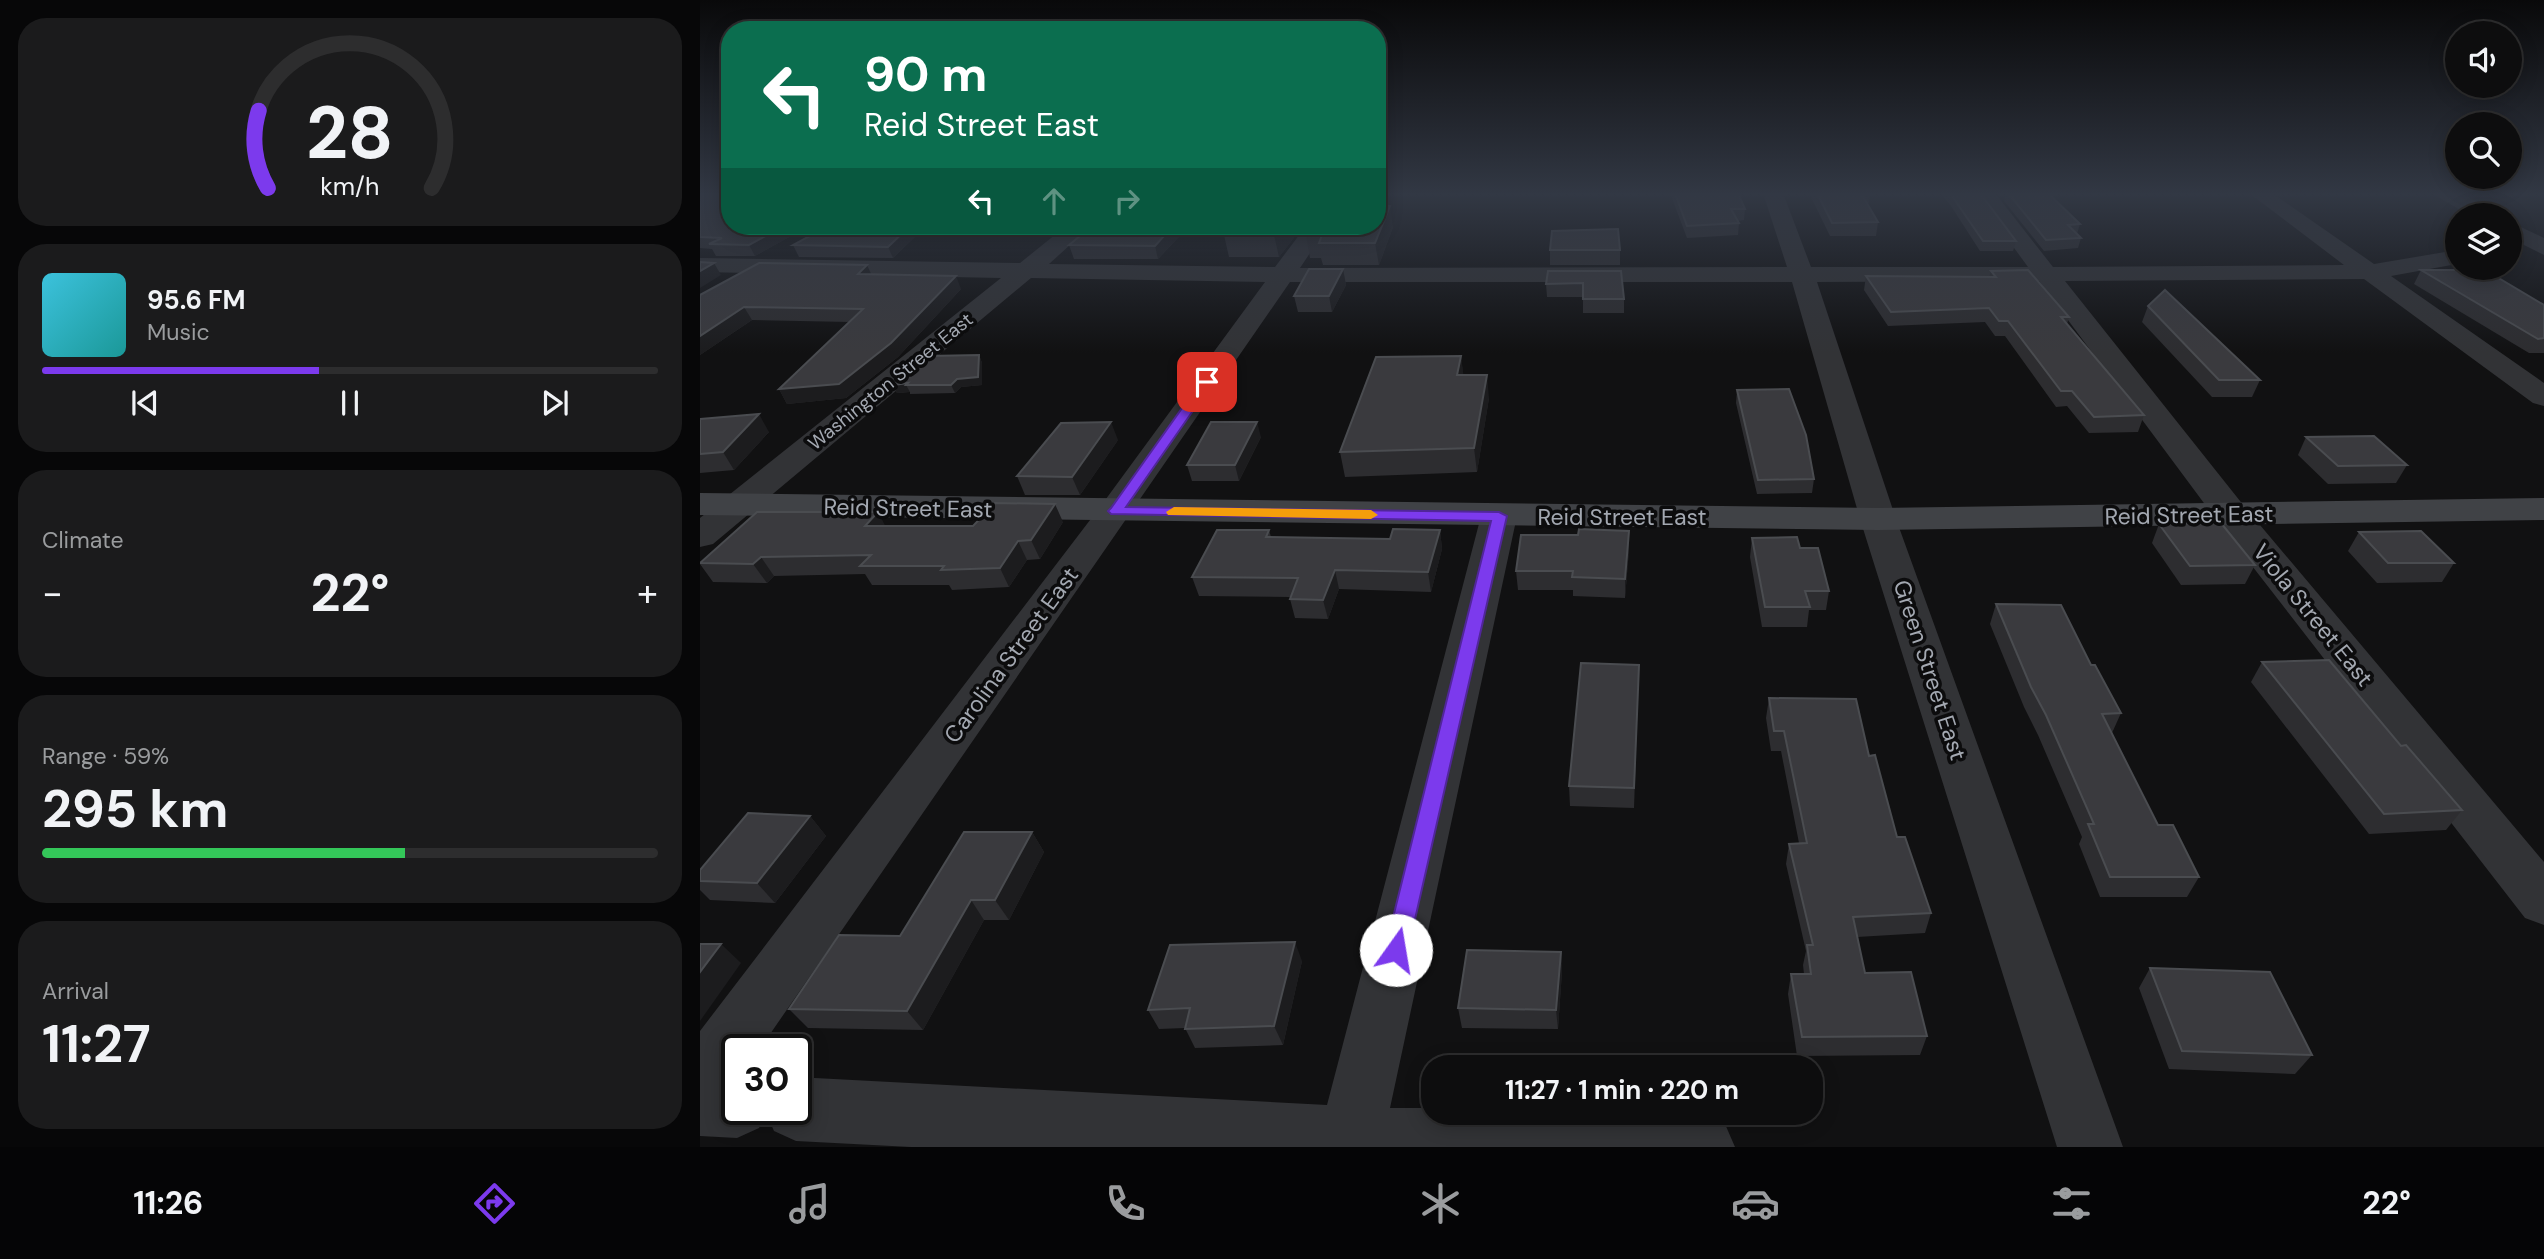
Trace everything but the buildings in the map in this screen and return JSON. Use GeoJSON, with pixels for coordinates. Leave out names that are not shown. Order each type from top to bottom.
{"type":"FeatureCollection","features":[{"type":"Feature","properties":{"kind":"street"},"geometry":{"type":"LineString","coordinates":[[724,287],[794,247]]}},
{"type":"Feature","properties":{"kind":"street","name":"Washington Street East"},"geometry":{"type":"LineString","coordinates":[[700,536],[1055,247]]}},
{"type":"Feature","properties":{"kind":"street","name":"Carolina Street East"},"geometry":{"type":"LineString","coordinates":[[700,1082],[1116,511],[1303,247]]}},
{"type":"Feature","properties":{"kind":"street","name":"Green Street East"},"geometry":{"type":"LineString","coordinates":[[1792,247],[1878,519],[2090,1147]]}},
{"type":"Feature","properties":{"kind":"street","name":"Viola Street East"},"geometry":{"type":"LineString","coordinates":[[2024,247],[2231,514],[2544,901]]}},
{"type":"Feature","properties":{"kind":"street"},"geometry":{"type":"LineString","coordinates":[[2334,247],[2544,397]]}},
{"type":"Feature","properties":{"kind":"street"},"geometry":{"type":"LineString","coordinates":[[2522,252],[2544,250]]}},
{"type":"Feature","properties":{"kind":"street"},"geometry":{"type":"LineString","coordinates":[[700,265],[1283,275],[1802,275],[2370,272],[2445,259]]}},
{"type":"Feature","properties":{"kind":"street","name":"Reid Street East"},"geometry":{"type":"LineString","coordinates":[[700,504],[1878,519],[2544,509]]}},
{"type":"Feature","properties":{"kind":"street"},"geometry":{"type":"LineString","coordinates":[[1350,1143],[1499,516]]}},
{"type":"Feature","properties":{"kind":"street"},"geometry":{"type":"LineString","coordinates":[[700,1104],[721,1105]]}},
{"type":"Feature","properties":{"kind":"street"},"geometry":{"type":"LineString","coordinates":[[812,1110],[1350,1143],[1702,1147]]}},
{"type":"Feature","properties":{"kind":"slow traffic"},"geometry":{"type":"LineString","coordinates":[[1174,512],[1371,515]]}},
{"type":"Feature","properties":{"kind":"route"},"geometry":{"type":"LineString","coordinates":[[1207,382],[1116,511],[1499,516],[1396,950]]}}]}
